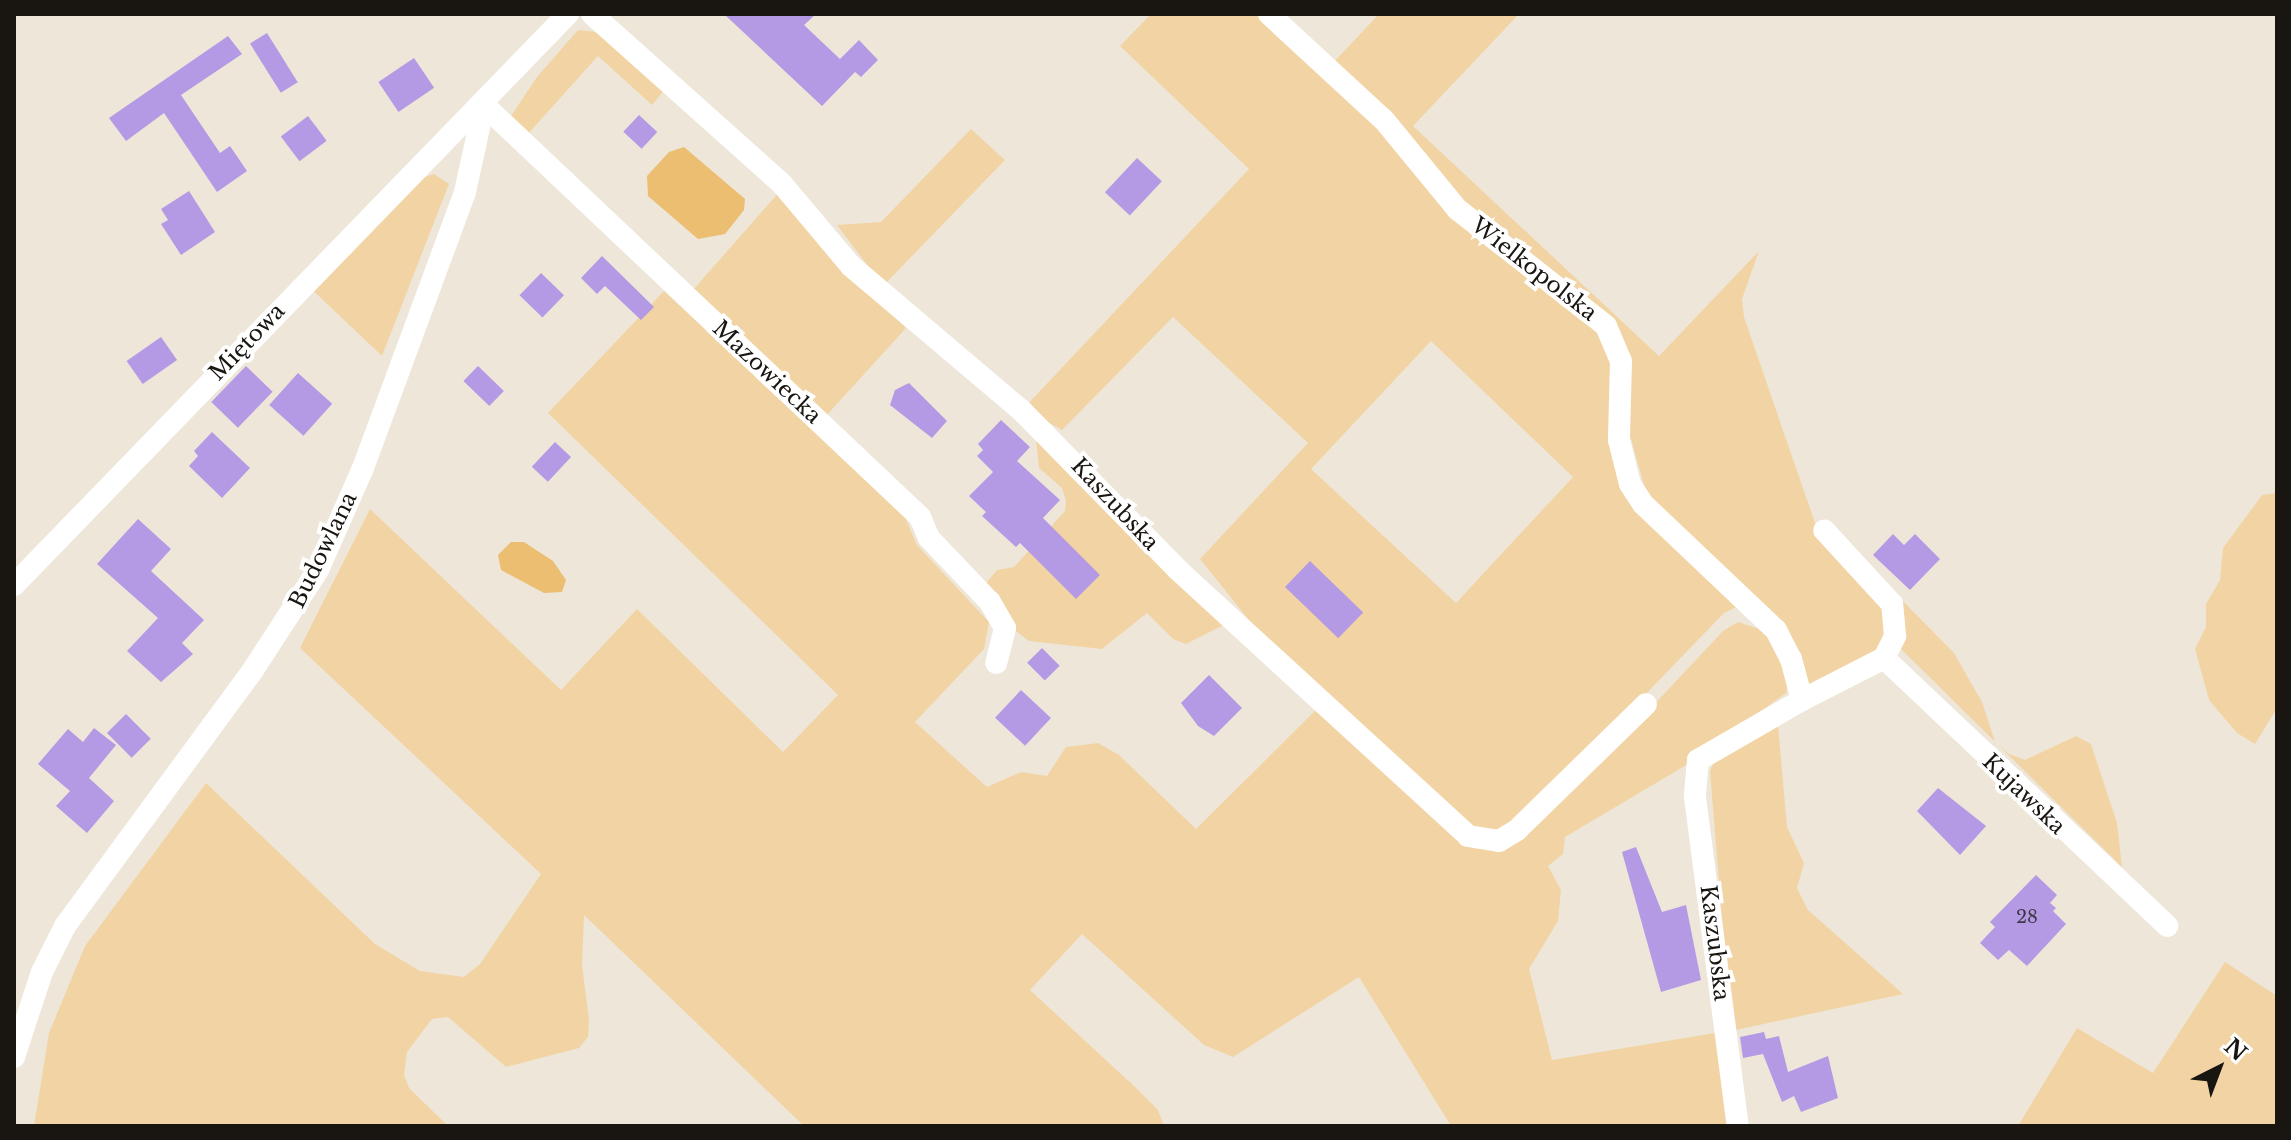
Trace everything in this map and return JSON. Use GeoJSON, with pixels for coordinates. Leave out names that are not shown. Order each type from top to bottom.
{"type":"FeatureCollection","features":[{"type":"Feature","properties":{"kind":"street"},"geometry":{"type":"LineString","coordinates":[[484,105],[568,14]]}},
{"type":"Feature","properties":{"kind":"street","name":"Kaszubska"},"geometry":{"type":"LineString","coordinates":[[592,14],[782,184],[851,266],[1021,410],[1177,569],[1468,836],[1499,841],[1517,830],[1646,704]]}},
{"type":"Feature","properties":{"kind":"street","name":"Wielkopolska"},"geometry":{"type":"LineString","coordinates":[[1269,14],[1384,120],[1457,209],[1606,326],[1621,361],[1619,440],[1630,484],[1643,504],[1776,630],[1791,659],[1802,700]]}},
{"type":"Feature","properties":{"kind":"street","name":"Miętowa"},"geometry":{"type":"LineString","coordinates":[[14,585],[240,348],[484,105]]}},
{"type":"Feature","properties":{"kind":"street","name":"Mazowiecka"},"geometry":{"type":"LineString","coordinates":[[484,105],[920,517],[929,538],[990,602],[1005,628],[996,663]]}},
{"type":"Feature","properties":{"kind":"street","name":"Budowlana"},"geometry":{"type":"LineString","coordinates":[[14,1057],[37,984],[65,926],[253,670],[318,570],[363,468],[465,192],[484,105]]}},
{"type":"Feature","properties":{"kind":"street"},"geometry":{"type":"LineString","coordinates":[[1802,700],[1884,658],[1895,636],[1892,604],[1824,530]]}},
{"type":"Feature","properties":{"kind":"street","name":"Kujawska"},"geometry":{"type":"LineString","coordinates":[[1884,658],[2137,903],[2167,926]]}},
{"type":"Feature","properties":{"kind":"street","name":"Kaszubska"},"geometry":{"type":"LineString","coordinates":[[1738,1126],[1695,797],[1698,760],[1802,700]]}},
{"type":"Feature","properties":{"kind":"shaded area"},"geometry":{"type":"Polygon","coordinates":[[[1151,14],[1259,16],[1579,309],[1612,350],[1619,469],[1742,604],[1724,613],[1527,817],[1497,833],[1479,833],[1256,629],[1200,559],[1308,443],[1173,317],[1062,430],[1024,408],[1249,169],[1120,46],[1151,14]],[[1431,341],[1311,469],[1456,603],[1573,477],[1431,341]]]}},
{"type":"Feature","properties":{"kind":"shaded area"},"geometry":{"type":"Polygon","coordinates":[[[1379,14],[1519,14],[1413,126],[1659,356],[1759,251],[1742,299],[1744,317],[1815,523],[1872,588],[1890,626],[1874,656],[1811,691],[1801,654],[1646,492],[1627,425],[1627,353],[1483,223],[1332,64],[1379,14]]]}},
{"type":"Feature","properties":{"kind":"shaded area"},"geometry":{"type":"Polygon","coordinates":[[[578,30],[598,32],[666,88],[652,105],[598,56],[527,135],[509,119],[537,77],[578,30]]]}},
{"type":"Feature","properties":{"kind":"shaded area"},"geometry":{"type":"Polygon","coordinates":[[[971,129],[1005,160],[883,286],[837,225],[881,222],[971,129]]]}},
{"type":"Feature","properties":{"kind":"shaded area"},"geometry":{"type":"Polygon","coordinates":[[[684,147],[745,199],[744,210],[725,234],[698,239],[648,196],[647,176],[669,152],[684,147]]]}},
{"type":"Feature","properties":{"kind":"shaded area"},"geometry":{"type":"Polygon","coordinates":[[[434,174],[449,184],[382,356],[306,284],[419,179],[434,174]]]}},
{"type":"Feature","properties":{"kind":"shaded area"},"geometry":{"type":"Polygon","coordinates":[[[781,190],[829,254],[906,328],[826,416],[692,291],[781,190]]]}},
{"type":"Feature","properties":{"kind":"shaded area"},"geometry":{"type":"Polygon","coordinates":[[[664,291],[905,517],[917,545],[989,622],[984,649],[915,722],[987,787],[1021,772],[1047,776],[1066,747],[1098,743],[1119,755],[1196,829],[1320,706],[1499,849],[1633,727],[1723,631],[1738,622],[1768,632],[1789,679],[1786,693],[1683,767],[1565,837],[1563,854],[1548,866],[1561,890],[1558,921],[1529,969],[1552,1060],[1721,1032],[1734,1126],[1451,1126],[1359,977],[1233,1057],[1204,1045],[1082,934],[1030,990],[1158,1110],[1164,1126],[804,1126],[584,915],[582,965],[589,1020],[588,1037],[579,1048],[506,1067],[448,1017],[432,1019],[407,1052],[404,1075],[409,1088],[448,1126],[34,1126],[49,1033],[85,946],[206,783],[375,944],[420,971],[464,977],[480,964],[541,874],[300,648],[370,509],[561,690],[637,609],[783,752],[838,695],[548,413],[664,291]]]}},
{"type":"Feature","properties":{"kind":"shaded area"},"geometry":{"type":"Polygon","coordinates":[[[1036,439],[1226,624],[1186,644],[1173,639],[1147,613],[1102,649],[1029,641],[1016,631],[986,583],[997,570],[1014,567],[1065,511],[1062,488],[1039,468],[1036,439]]]}},
{"type":"Feature","properties":{"kind":"shaded area"},"geometry":{"type":"Polygon","coordinates":[[[2277,493],[2277,708],[2255,744],[2237,733],[2209,700],[2195,649],[2206,627],[2206,604],[2220,580],[2223,548],[2262,495],[2277,493]]]}},
{"type":"Feature","properties":{"kind":"shaded area"},"geometry":{"type":"Polygon","coordinates":[[[511,542],[524,542],[553,561],[566,580],[562,592],[544,593],[501,570],[498,555],[511,542]]]}},
{"type":"Feature","properties":{"kind":"shaded area"},"geometry":{"type":"Polygon","coordinates":[[[1895,593],[1954,653],[1982,702],[1995,742],[1899,647],[1905,619],[1895,593]]]}},
{"type":"Feature","properties":{"kind":"shaded area"},"geometry":{"type":"Polygon","coordinates":[[[1778,725],[1787,827],[1804,863],[1797,888],[1808,910],[1903,994],[1731,1031],[1710,771],[1715,760],[1778,725]]]}},
{"type":"Feature","properties":{"kind":"shaded area"},"geometry":{"type":"Polygon","coordinates":[[[2076,736],[2091,744],[2117,823],[2122,867],[1997,744],[2009,754],[2025,760],[2076,736]]]}},
{"type":"Feature","properties":{"kind":"shaded area"},"geometry":{"type":"Polygon","coordinates":[[[2225,962],[2277,996],[2277,1126],[2018,1126],[2077,1028],[2153,1073],[2225,962]]]}},
{"type":"Feature","properties":{"kind":"building"},"geometry":{"type":"Polygon","coordinates":[[[724,14],[816,14],[804,25],[840,59],[859,40],[878,60],[861,77],[855,72],[822,106],[724,14]]]}},
{"type":"Feature","properties":{"kind":"building"},"geometry":{"type":"Polygon","coordinates":[[[267,33],[298,82],[281,93],[250,44],[267,33]]]}},
{"type":"Feature","properties":{"kind":"building"},"geometry":{"type":"Polygon","coordinates":[[[228,36],[242,54],[181,95],[220,153],[230,146],[247,171],[217,192],[164,113],[126,141],[109,118],[228,36]]]}},
{"type":"Feature","properties":{"kind":"building"},"geometry":{"type":"Polygon","coordinates":[[[414,58],[434,88],[398,112],[378,82],[414,58]]]}},
{"type":"Feature","properties":{"kind":"building"},"geometry":{"type":"Polygon","coordinates":[[[639,115],[657,132],[642,149],[623,132],[639,115]]]}},
{"type":"Feature","properties":{"kind":"building"},"geometry":{"type":"Polygon","coordinates":[[[308,116],[327,141],[300,161],[281,136],[308,116]]]}},
{"type":"Feature","properties":{"kind":"building"},"geometry":{"type":"Polygon","coordinates":[[[1137,158],[1162,181],[1130,216],[1105,192],[1137,158]]]}},
{"type":"Feature","properties":{"kind":"building"},"geometry":{"type":"Polygon","coordinates":[[[189,191],[215,232],[181,255],[161,224],[168,220],[161,209],[189,191]]]}},
{"type":"Feature","properties":{"kind":"building"},"geometry":{"type":"Polygon","coordinates":[[[602,256],[654,307],[641,320],[605,286],[597,294],[581,278],[602,256]]]}},
{"type":"Feature","properties":{"kind":"building"},"geometry":{"type":"Polygon","coordinates":[[[541,273],[564,295],[542,318],[519,295],[541,273]]]}},
{"type":"Feature","properties":{"kind":"building"},"geometry":{"type":"Polygon","coordinates":[[[161,337],[177,360],[143,384],[127,361],[161,337]]]}},
{"type":"Feature","properties":{"kind":"building"},"geometry":{"type":"Polygon","coordinates":[[[246,366],[273,392],[238,428],[211,402],[246,366]]]}},
{"type":"Feature","properties":{"kind":"building"},"geometry":{"type":"Polygon","coordinates":[[[478,366],[504,391],[489,406],[463,381],[478,366]]]}},
{"type":"Feature","properties":{"kind":"building"},"geometry":{"type":"Polygon","coordinates":[[[298,373],[332,404],[303,436],[269,405],[298,373]]]}},
{"type":"Feature","properties":{"kind":"building"},"geometry":{"type":"Polygon","coordinates":[[[909,383],[947,421],[932,438],[890,405],[895,390],[909,383]]]}},
{"type":"Feature","properties":{"kind":"building"},"geometry":{"type":"Polygon","coordinates":[[[1001,420],[1030,447],[1017,461],[1060,500],[1043,518],[1100,575],[1076,599],[1020,543],[1016,547],[982,516],[986,512],[969,496],[993,472],[977,456],[983,450],[978,444],[1001,420]]]}},
{"type":"Feature","properties":{"kind":"building"},"geometry":{"type":"Polygon","coordinates":[[[212,432],[250,468],[222,498],[189,466],[198,456],[194,451],[212,432]]]}},
{"type":"Feature","properties":{"kind":"building"},"geometry":{"type":"Polygon","coordinates":[[[555,442],[571,457],[548,482],[532,467],[555,442]]]}},
{"type":"Feature","properties":{"kind":"building"},"geometry":{"type":"Polygon","coordinates":[[[138,519],[171,549],[151,571],[204,620],[182,643],[193,654],[161,682],[127,651],[158,618],[97,564],[138,519]]]}},
{"type":"Feature","properties":{"kind":"building"},"geometry":{"type":"Polygon","coordinates":[[[1893,534],[1904,545],[1915,534],[1940,559],[1910,590],[1873,555],[1893,534]]]}},
{"type":"Feature","properties":{"kind":"building"},"geometry":{"type":"Polygon","coordinates":[[[1310,561],[1363,612],[1338,638],[1285,587],[1310,561]]]}},
{"type":"Feature","properties":{"kind":"building"},"geometry":{"type":"Polygon","coordinates":[[[1042,648],[1060,666],[1045,681],[1027,663],[1042,648]]]}},
{"type":"Feature","properties":{"kind":"building"},"geometry":{"type":"Polygon","coordinates":[[[1209,675],[1242,708],[1214,736],[1198,726],[1181,703],[1209,675]]]}},
{"type":"Feature","properties":{"kind":"building"},"geometry":{"type":"Polygon","coordinates":[[[1021,690],[1051,718],[1025,746],[995,718],[1021,690]]]}},
{"type":"Feature","properties":{"kind":"building"},"geometry":{"type":"Polygon","coordinates":[[[126,714],[151,739],[132,758],[107,733],[126,714]]]}},
{"type":"Feature","properties":{"kind":"building"},"geometry":{"type":"Polygon","coordinates":[[[94,728],[116,745],[89,778],[114,801],[87,833],[56,806],[70,791],[38,764],[68,729],[83,742],[94,728]]]}},
{"type":"Feature","properties":{"kind":"building"},"geometry":{"type":"Polygon","coordinates":[[[1938,788],[1986,826],[1960,855],[1917,811],[1938,788]]]}},
{"type":"Feature","properties":{"kind":"building"},"geometry":{"type":"Polygon","coordinates":[[[1636,847],[1662,912],[1686,905],[1701,980],[1661,992],[1622,852],[1636,847]]]}},
{"type":"Feature","properties":{"kind":"building"},"geometry":{"type":"Polygon","coordinates":[[[2036,875],[2057,895],[2050,903],[2056,908],[2053,911],[2066,924],[2027,966],[2009,950],[1998,960],[1980,943],[1995,927],[1990,922],[2036,875]]]}},
{"type":"Feature","properties":{"kind":"building"},"geometry":{"type":"Polygon","coordinates":[[[1764,1032],[1766,1039],[1779,1036],[1788,1072],[1828,1056],[1838,1098],[1801,1112],[1794,1096],[1782,1102],[1763,1054],[1743,1058],[1740,1037],[1764,1032]]]}}]}
